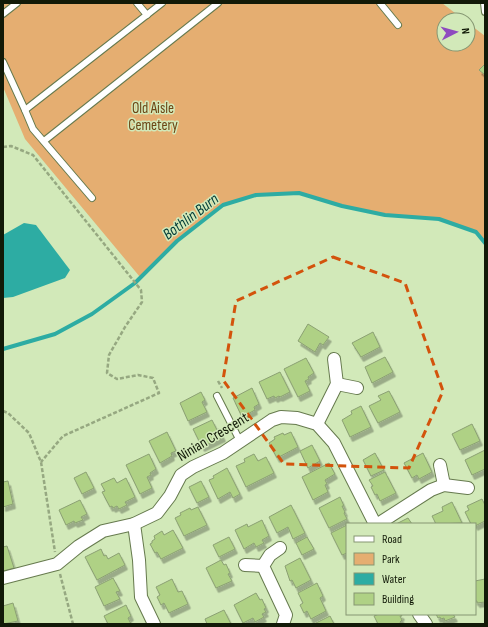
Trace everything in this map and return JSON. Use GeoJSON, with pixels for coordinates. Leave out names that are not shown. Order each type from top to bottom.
{"type":"FeatureCollection","features":[{"type":"Feature","properties":{"kind":"street"},"geometry":{"type":"LineString","coordinates":[[334,359],[337,384],[317,424],[334,443],[375,523]]}},
{"type":"Feature","properties":{"kind":"street"},"geometry":{"type":"LineString","coordinates":[[337,384],[357,388]]}},
{"type":"Feature","properties":{"kind":"street","name":"Ninian Crescent"},"geometry":{"type":"LineString","coordinates":[[57,564],[79,546],[103,531],[134,524],[157,513],[170,496],[181,476],[193,467],[223,454],[272,420],[281,417],[297,418],[317,424]]}},
{"type":"Feature","properties":{"kind":"street"},"geometry":{"type":"LineString","coordinates":[[440,465],[444,485]]}},
{"type":"Feature","properties":{"kind":"street"},"geometry":{"type":"LineString","coordinates":[[378,523],[431,490],[444,485],[468,488]]}},
{"type":"Feature","properties":{"kind":"street"},"geometry":{"type":"LineString","coordinates":[[134,524],[139,560],[141,597],[154,624]]}},
{"type":"Feature","properties":{"kind":"street"},"geometry":{"type":"LineString","coordinates":[[263,566],[270,555],[280,548]]}},
{"type":"Feature","properties":{"kind":"street"},"geometry":{"type":"LineString","coordinates":[[3,578],[57,564]]}},
{"type":"Feature","properties":{"kind":"street"},"geometry":{"type":"LineString","coordinates":[[245,565],[263,566]]}},
{"type":"Feature","properties":{"kind":"street"},"geometry":{"type":"LineString","coordinates":[[263,566],[286,615],[283,624]]}},
{"type":"Feature","properties":{"kind":"street"},"geometry":{"type":"LineString","coordinates":[[420,615],[426,624]]}},
{"type":"Feature","properties":{"kind":"lane"},"geometry":{"type":"LineString","coordinates":[[3,14],[17,3]]}},
{"type":"Feature","properties":{"kind":"lane"},"geometry":{"type":"LineString","coordinates":[[137,3],[147,15]]}},
{"type":"Feature","properties":{"kind":"lane"},"geometry":{"type":"LineString","coordinates":[[25,110],[162,3]]}},
{"type":"Feature","properties":{"kind":"lane"},"geometry":{"type":"LineString","coordinates":[[44,141],[218,3]]}},
{"type":"Feature","properties":{"kind":"lane"},"geometry":{"type":"LineString","coordinates":[[380,3],[398,25]]}},
{"type":"Feature","properties":{"kind":"lane"},"geometry":{"type":"LineString","coordinates":[[484,3],[485,12]]}},
{"type":"Feature","properties":{"kind":"lane"},"geometry":{"type":"LineString","coordinates":[[3,62],[33,129],[92,198]]}},
{"type":"Feature","properties":{"kind":"lane"},"geometry":{"type":"LineString","coordinates":[[216,396],[240,441]]}},
{"type":"Feature","properties":{"kind":"path"},"geometry":{"type":"LineString","coordinates":[[3,147],[11,146],[33,155],[129,274],[140,290],[142,302],[125,327],[109,355],[107,372],[117,379],[138,375],[153,378],[159,393],[63,436],[41,462]]}},
{"type":"Feature","properties":{"kind":"path"},"geometry":{"type":"LineString","coordinates":[[3,411],[8,413],[29,433],[41,462],[57,564],[73,624]]}},
{"type":"Feature","properties":{"kind":"highlighted area"},"geometry":{"type":"Polygon","coordinates":[[[333,257],[405,283],[443,391],[409,468],[284,464],[223,380],[236,301],[333,257]]]}},
{"type":"Feature","properties":{"kind":"green space","name":"Old Aisle Cemetery"},"geometry":{"type":"Polygon","coordinates":[[[3,3],[442,3],[454,12],[436,12],[436,52],[476,52],[476,29],[485,36],[485,242],[476,232],[439,219],[385,215],[342,206],[299,193],[256,195],[222,205],[177,241],[140,277],[25,139],[3,87],[3,3]]]}},
{"type":"Feature","properties":{"kind":"water"},"geometry":{"type":"Polygon","coordinates":[[[24,223],[36,225],[70,270],[65,278],[13,297],[3,298],[3,235],[24,223]]]}},
{"type":"Feature","properties":{"kind":"building"},"geometry":{"type":"Polygon","coordinates":[[[485,64],[485,75],[479,70],[485,64]]]}},
{"type":"Feature","properties":{"kind":"building"},"geometry":{"type":"Polygon","coordinates":[[[308,324],[329,337],[323,345],[320,343],[315,352],[298,341],[308,324]]]}},
{"type":"Feature","properties":{"kind":"building"},"geometry":{"type":"Polygon","coordinates":[[[373,332],[380,347],[361,357],[352,343],[373,332]]]}},
{"type":"Feature","properties":{"kind":"building"},"geometry":{"type":"Polygon","coordinates":[[[385,357],[393,372],[372,383],[365,367],[385,357]]]}},
{"type":"Feature","properties":{"kind":"building"},"geometry":{"type":"Polygon","coordinates":[[[306,358],[314,373],[305,381],[310,391],[298,397],[284,369],[306,358]]]}},
{"type":"Feature","properties":{"kind":"building"},"geometry":{"type":"Polygon","coordinates":[[[280,372],[290,392],[280,397],[275,398],[274,396],[267,399],[259,382],[280,372]]]}},
{"type":"Feature","properties":{"kind":"building"},"geometry":{"type":"Polygon","coordinates":[[[252,388],[259,404],[254,407],[255,410],[242,417],[233,398],[252,388]]]}},
{"type":"Feature","properties":{"kind":"building"},"geometry":{"type":"Polygon","coordinates":[[[389,391],[400,412],[378,423],[369,406],[381,400],[378,396],[389,391]]]}},
{"type":"Feature","properties":{"kind":"building"},"geometry":{"type":"Polygon","coordinates":[[[201,392],[205,400],[202,402],[207,412],[188,421],[180,403],[201,392]]]}},
{"type":"Feature","properties":{"kind":"building"},"geometry":{"type":"Polygon","coordinates":[[[361,406],[371,427],[350,437],[342,420],[352,414],[351,411],[361,406]]]}},
{"type":"Feature","properties":{"kind":"building"},"geometry":{"type":"Polygon","coordinates":[[[212,420],[217,430],[219,429],[223,437],[202,447],[193,429],[212,420]]]}},
{"type":"Feature","properties":{"kind":"building"},"geometry":{"type":"Polygon","coordinates":[[[472,424],[480,441],[460,450],[452,434],[472,424]]]}},
{"type":"Feature","properties":{"kind":"building"},"geometry":{"type":"Polygon","coordinates":[[[167,432],[176,451],[171,453],[172,456],[160,463],[149,441],[167,432]]]}},
{"type":"Feature","properties":{"kind":"building"},"geometry":{"type":"Polygon","coordinates":[[[291,432],[298,447],[277,458],[269,443],[275,439],[274,437],[283,433],[284,435],[291,432]]]}},
{"type":"Feature","properties":{"kind":"building"},"geometry":{"type":"Polygon","coordinates":[[[312,445],[320,461],[308,468],[300,451],[312,445]]]}},
{"type":"Feature","properties":{"kind":"building"},"geometry":{"type":"Polygon","coordinates":[[[485,450],[485,469],[472,475],[465,460],[485,450]]]}},
{"type":"Feature","properties":{"kind":"building"},"geometry":{"type":"Polygon","coordinates":[[[375,453],[384,470],[371,476],[363,460],[375,453]]]}},
{"type":"Feature","properties":{"kind":"building"},"geometry":{"type":"Polygon","coordinates":[[[423,453],[432,472],[419,479],[417,475],[412,478],[404,463],[423,453]]]}},
{"type":"Feature","properties":{"kind":"building"},"geometry":{"type":"Polygon","coordinates":[[[149,454],[156,469],[147,477],[152,488],[140,494],[126,465],[149,454]]]}},
{"type":"Feature","properties":{"kind":"building"},"geometry":{"type":"Polygon","coordinates":[[[254,454],[258,461],[266,457],[274,473],[246,487],[236,466],[245,462],[244,459],[254,454]]]}},
{"type":"Feature","properties":{"kind":"building"},"geometry":{"type":"Polygon","coordinates":[[[329,463],[335,474],[325,480],[327,484],[325,485],[328,492],[313,500],[302,477],[329,463]]]}},
{"type":"Feature","properties":{"kind":"building"},"geometry":{"type":"Polygon","coordinates":[[[227,468],[240,494],[233,498],[230,492],[218,499],[209,480],[227,468]]]}},
{"type":"Feature","properties":{"kind":"building"},"geometry":{"type":"Polygon","coordinates":[[[86,472],[94,488],[82,494],[74,478],[86,472]]]}},
{"type":"Feature","properties":{"kind":"building"},"geometry":{"type":"Polygon","coordinates":[[[385,472],[396,493],[380,501],[377,494],[375,495],[371,487],[373,486],[369,480],[385,472]]]}},
{"type":"Feature","properties":{"kind":"building"},"geometry":{"type":"Polygon","coordinates":[[[114,478],[117,483],[126,478],[135,497],[125,502],[127,505],[119,509],[117,506],[113,508],[112,506],[110,507],[102,492],[105,491],[101,484],[114,478]]]}},
{"type":"Feature","properties":{"kind":"building"},"geometry":{"type":"Polygon","coordinates":[[[8,481],[13,504],[3,507],[3,482],[8,481]]]}},
{"type":"Feature","properties":{"kind":"building"},"geometry":{"type":"Polygon","coordinates":[[[201,481],[209,497],[197,503],[189,487],[201,481]]]}},
{"type":"Feature","properties":{"kind":"building"},"geometry":{"type":"Polygon","coordinates":[[[340,497],[347,519],[329,528],[319,508],[340,497]]]}},
{"type":"Feature","properties":{"kind":"building"},"geometry":{"type":"Polygon","coordinates":[[[482,499],[485,505],[485,521],[476,526],[476,523],[470,523],[465,512],[469,510],[467,506],[482,499]]]}},
{"type":"Feature","properties":{"kind":"building"},"geometry":{"type":"Polygon","coordinates":[[[80,500],[87,514],[81,517],[83,520],[75,523],[74,521],[66,525],[59,510],[80,500]]]}},
{"type":"Feature","properties":{"kind":"building"},"geometry":{"type":"Polygon","coordinates":[[[452,502],[462,523],[436,523],[432,516],[443,511],[442,507],[452,502]]]}},
{"type":"Feature","properties":{"kind":"building"},"geometry":{"type":"Polygon","coordinates":[[[291,505],[305,533],[293,539],[288,527],[277,533],[269,517],[291,505]]]}},
{"type":"Feature","properties":{"kind":"building"},"geometry":{"type":"Polygon","coordinates":[[[198,507],[207,525],[184,536],[175,518],[181,515],[180,513],[190,508],[191,510],[198,507]]]}},
{"type":"Feature","properties":{"kind":"building"},"geometry":{"type":"Polygon","coordinates":[[[408,518],[411,523],[398,523],[408,518]]]}},
{"type":"Feature","properties":{"kind":"building"},"geometry":{"type":"Polygon","coordinates":[[[262,520],[269,536],[262,540],[264,543],[256,547],[254,543],[244,549],[235,530],[247,524],[248,527],[262,520]]]}},
{"type":"Feature","properties":{"kind":"building"},"geometry":{"type":"Polygon","coordinates":[[[346,526],[346,553],[342,555],[331,533],[346,526]]]}},
{"type":"Feature","properties":{"kind":"building"},"geometry":{"type":"Polygon","coordinates":[[[173,530],[183,548],[161,559],[157,552],[155,553],[150,544],[155,539],[154,536],[162,531],[164,535],[173,530]]]}},
{"type":"Feature","properties":{"kind":"building"},"geometry":{"type":"Polygon","coordinates":[[[229,537],[235,549],[219,557],[213,545],[229,537]]]}},
{"type":"Feature","properties":{"kind":"building"},"geometry":{"type":"Polygon","coordinates":[[[307,537],[314,549],[302,555],[296,543],[307,537]]]}},
{"type":"Feature","properties":{"kind":"building"},"geometry":{"type":"Polygon","coordinates":[[[7,546],[14,568],[3,571],[3,547],[7,546]]]}},
{"type":"Feature","properties":{"kind":"building"},"geometry":{"type":"Polygon","coordinates":[[[101,549],[104,556],[106,555],[108,559],[119,553],[125,565],[97,580],[85,557],[101,549]]]}},
{"type":"Feature","properties":{"kind":"building"},"geometry":{"type":"Polygon","coordinates":[[[300,558],[311,580],[296,588],[292,580],[290,581],[285,566],[300,558]]]}},
{"type":"Feature","properties":{"kind":"building"},"geometry":{"type":"Polygon","coordinates":[[[221,560],[224,565],[226,564],[230,573],[228,574],[232,581],[216,588],[206,568],[221,560]]]}},
{"type":"Feature","properties":{"kind":"building"},"geometry":{"type":"Polygon","coordinates":[[[113,578],[120,591],[116,592],[120,599],[104,606],[95,587],[113,578]]]}},
{"type":"Feature","properties":{"kind":"building"},"geometry":{"type":"Polygon","coordinates":[[[172,579],[178,592],[182,591],[188,604],[169,613],[164,603],[161,605],[157,597],[160,595],[156,587],[172,579]]]}},
{"type":"Feature","properties":{"kind":"building"},"geometry":{"type":"Polygon","coordinates":[[[485,579],[485,602],[477,603],[476,601],[476,581],[485,579]]]}},
{"type":"Feature","properties":{"kind":"building"},"geometry":{"type":"Polygon","coordinates":[[[317,583],[323,596],[320,598],[326,611],[311,619],[307,611],[304,613],[300,605],[303,603],[298,593],[317,583]]]}},
{"type":"Feature","properties":{"kind":"building"},"geometry":{"type":"Polygon","coordinates":[[[256,593],[260,600],[262,599],[266,608],[264,609],[266,612],[262,614],[264,617],[255,622],[253,618],[243,623],[234,605],[256,593]]]}},
{"type":"Feature","properties":{"kind":"building"},"geometry":{"type":"Polygon","coordinates":[[[13,603],[18,621],[3,624],[3,606],[13,603]]]}},
{"type":"Feature","properties":{"kind":"building"},"geometry":{"type":"Polygon","coordinates":[[[126,605],[131,616],[128,618],[131,624],[108,624],[104,616],[126,605]]]}},
{"type":"Feature","properties":{"kind":"building"},"geometry":{"type":"Polygon","coordinates":[[[224,610],[231,624],[207,624],[205,619],[224,610]]]}},
{"type":"Feature","properties":{"kind":"building"},"geometry":{"type":"Polygon","coordinates":[[[402,615],[400,616],[402,620],[400,622],[401,624],[378,624],[374,616],[402,615]]]}},
{"type":"Feature","properties":{"kind":"building"},"geometry":{"type":"Polygon","coordinates":[[[436,615],[454,615],[455,617],[445,621],[444,618],[438,618],[436,615]]]}},
{"type":"Feature","properties":{"kind":"building"},"geometry":{"type":"Polygon","coordinates":[[[330,616],[334,624],[314,624],[330,616]]]}},
{"type":"Feature","properties":{"kind":"waterway","name":"Bothlin Burn"},"geometry":{"type":"LineString","coordinates":[[3,349],[55,334],[92,314],[135,283],[177,241],[223,205],[256,195],[299,193],[342,206],[385,215],[439,219],[476,232],[485,243]]}}]}
